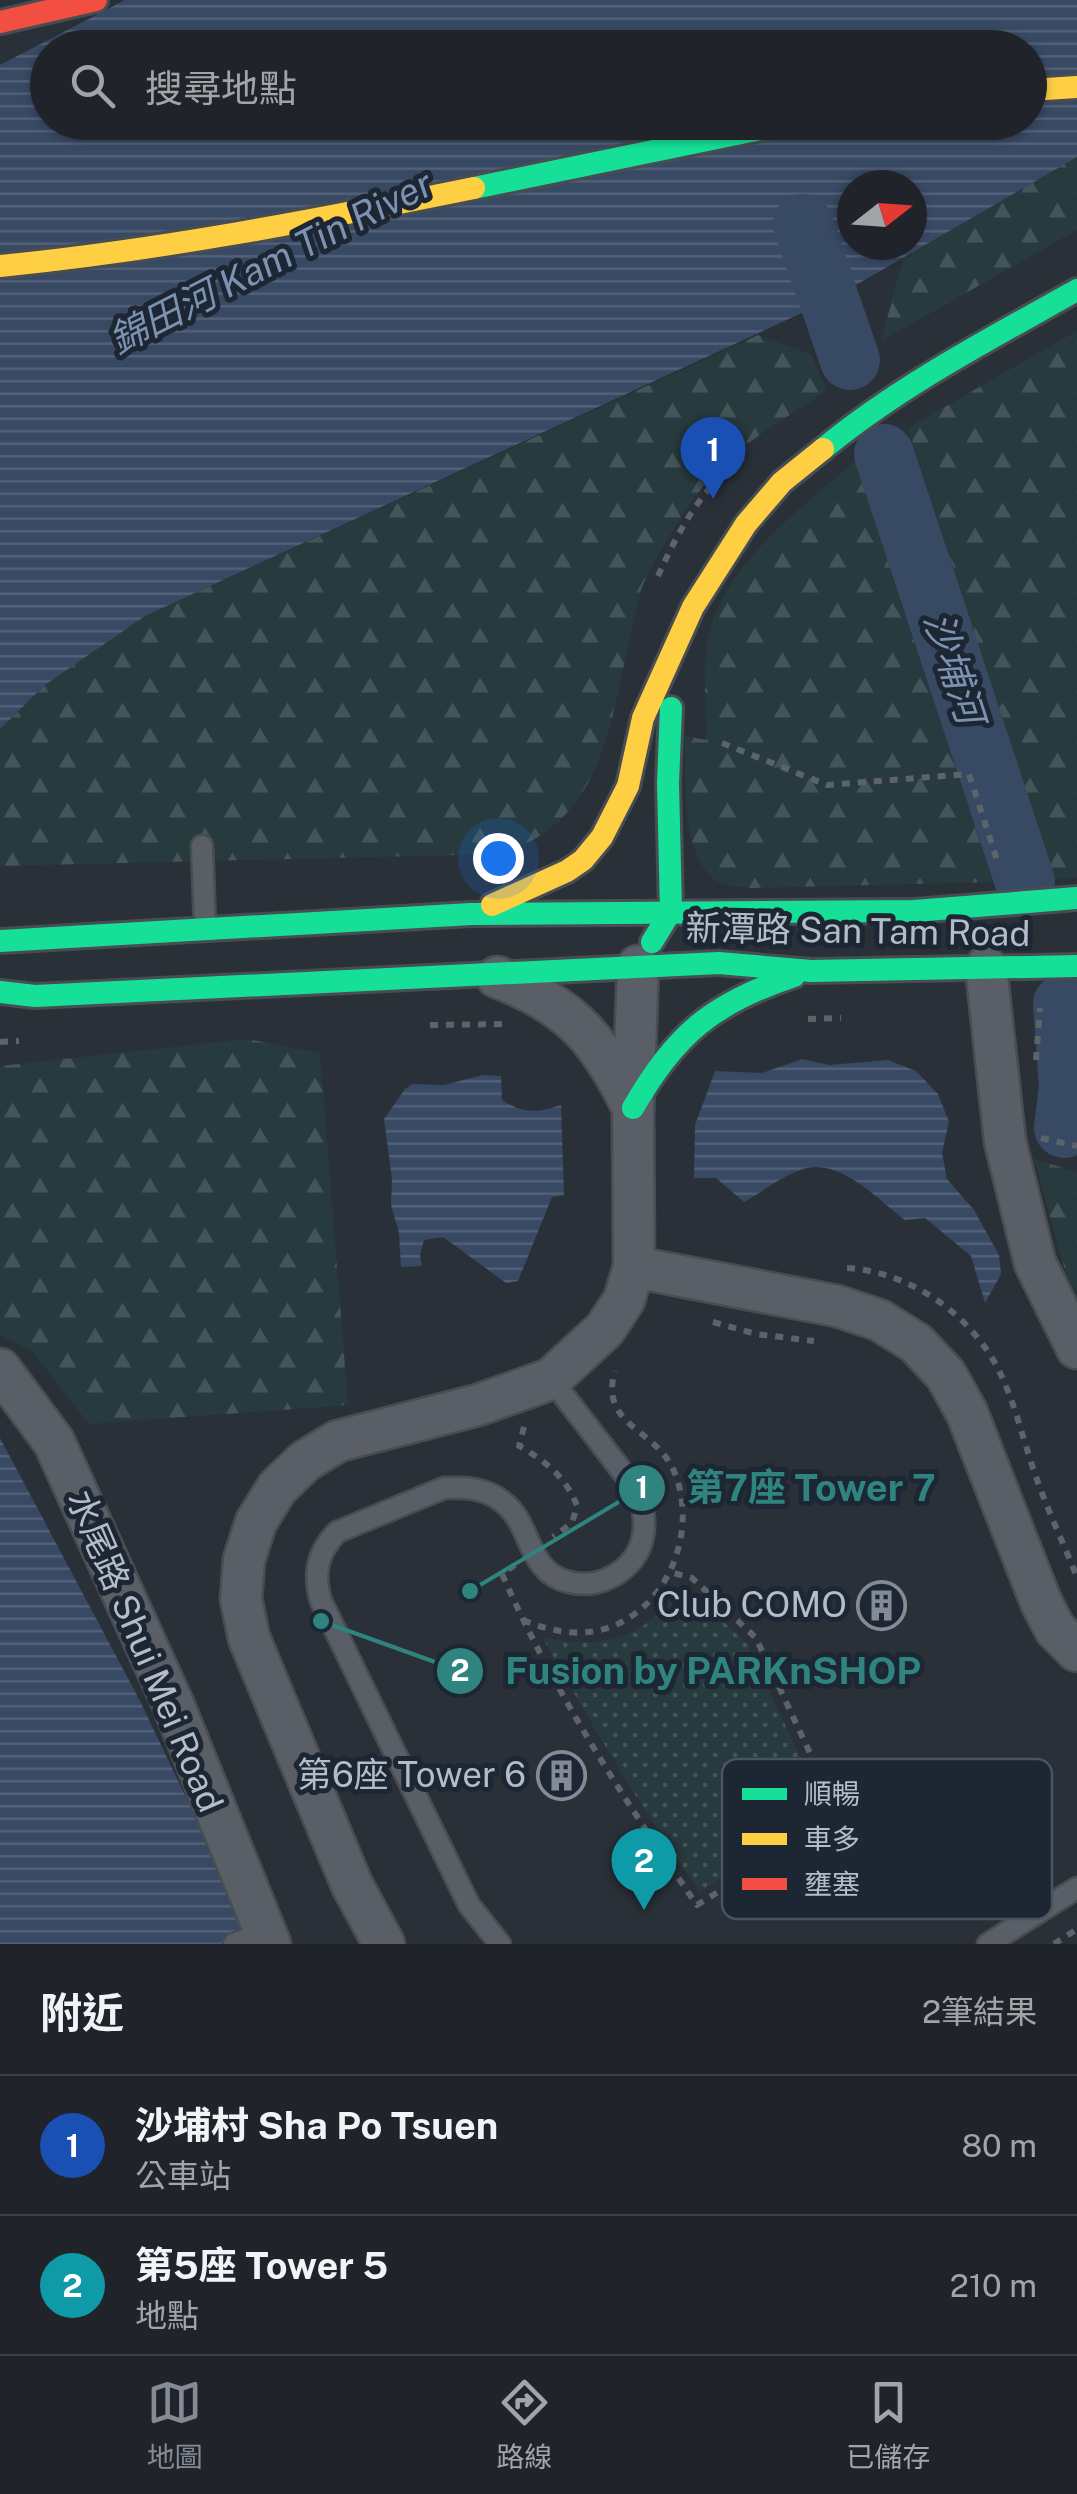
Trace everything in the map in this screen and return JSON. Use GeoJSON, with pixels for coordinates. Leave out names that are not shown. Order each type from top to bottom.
{"type":"FeatureCollection","features":[{"type":"Feature","properties":{"kind":"main road"},"geometry":{"type":"LineString","coordinates":[[0,22],[96,0]]}},
{"type":"Feature","properties":{"kind":"main road"},"geometry":{"type":"LineString","coordinates":[[1047,89],[1077,87]]}},
{"type":"Feature","properties":{"kind":"main road"},"geometry":{"type":"LineString","coordinates":[[0,266],[260,232],[707,140]]}},
{"type":"Feature","properties":{"kind":"main road"},"geometry":{"type":"LineString","coordinates":[[627,839],[628,786],[643,718],[693,607],[746,524],[782,482],[863,416],[1077,290]]}},
{"type":"Feature","properties":{"kind":"main road"},"geometry":{"type":"LineString","coordinates":[[638,966],[670,911],[668,782],[674,654]]}},
{"type":"Feature","properties":{"kind":"main road"},"geometry":{"type":"LineString","coordinates":[[471,914],[583,860],[602,837],[628,786]]}},
{"type":"Feature","properties":{"kind":"main road","name":"新潭路 San Tam Road"},"geometry":{"type":"LineString","coordinates":[[0,941],[626,902],[670,911],[914,911],[1077,898]]}},
{"type":"Feature","properties":{"kind":"main road"},"geometry":{"type":"LineString","coordinates":[[626,902],[638,966]]}},
{"type":"Feature","properties":{"kind":"main road"},"geometry":{"type":"LineString","coordinates":[[914,911],[950,928]]}},
{"type":"Feature","properties":{"kind":"main road","name":"新潭路 San Tam Road"},"geometry":{"type":"LineString","coordinates":[[12,998],[719,963],[811,971],[980,957],[1077,966]]}},
{"type":"Feature","properties":{"kind":"main road"},"geometry":{"type":"LineString","coordinates":[[633,1108],[675,1042],[702,1018],[744,992],[811,971]]}},
{"type":"Feature","properties":{"kind":"street"},"geometry":{"type":"LineString","coordinates":[[980,957],[1005,1141],[1035,1263],[1077,1348]]}},
{"type":"Feature","properties":{"kind":"street"},"geometry":{"type":"LineString","coordinates":[[384,1944],[352,1885],[249,1638],[242,1599],[244,1560],[256,1522],[276,1488],[305,1461],[338,1441],[478,1405],[551,1379],[605,1329],[624,1300],[634,1267],[633,1108],[638,966]]}},
{"type":"Feature","properties":{"kind":"street"},"geometry":{"type":"LineString","coordinates":[[494,976],[534,991],[570,1016],[606,1058],[633,1108]]}},
{"type":"Feature","properties":{"kind":"street"},"geometry":{"type":"LineString","coordinates":[[634,1267],[837,1306],[879,1320],[916,1343],[946,1375],[967,1413],[1041,1602],[1054,1629],[1077,1652]]}},
{"type":"Feature","properties":{"kind":"street","name":"水尾路 Shui Mei Road"},"geometry":{"type":"LineString","coordinates":[[0,1369],[54,1442],[174,1704],[256,1940]]}},
{"type":"Feature","properties":{"kind":"lane"},"geometry":{"type":"LineString","coordinates":[[202,846],[206,928]]}},
{"type":"Feature","properties":{"kind":"lane"},"geometry":{"type":"LineString","coordinates":[[500,1944],[469,1905],[316,1583],[325,1545],[337,1532],[444,1488],[478,1489],[498,1497],[526,1529],[532,1552],[542,1568],[561,1580],[580,1585],[600,1583],[632,1562],[645,1526],[643,1506],[634,1488],[551,1379]]}},
{"type":"Feature","properties":{"kind":"lane"},"geometry":{"type":"LineString","coordinates":[[1052,1904],[1077,1888]]}},
{"type":"Feature","properties":{"kind":"lane"},"geometry":{"type":"LineString","coordinates":[[988,1944],[1028,1919]]}},
{"type":"Feature","properties":{"kind":"path"},"geometry":{"type":"LineString","coordinates":[[656,578],[695,507],[726,469],[756,448]]}},
{"type":"Feature","properties":{"kind":"path"},"geometry":{"type":"LineString","coordinates":[[722,743],[827,784],[969,774],[999,867]]}},
{"type":"Feature","properties":{"kind":"path"},"geometry":{"type":"LineString","coordinates":[[804,1020],[856,1017]]}},
{"type":"Feature","properties":{"kind":"path"},"geometry":{"type":"LineString","coordinates":[[841,1268],[882,1274],[908,1284],[955,1314],[975,1334],[1004,1381],[1036,1476],[1077,1577]]}},
{"type":"Feature","properties":{"kind":"path"},"geometry":{"type":"LineString","coordinates":[[708,1320],[756,1334],[828,1343]]}},
{"type":"Feature","properties":{"kind":"path"},"geometry":{"type":"LineString","coordinates":[[522,1619],[566,1633],[612,1627],[650,1601],[670,1572],[680,1539],[679,1486],[665,1455],[653,1441],[627,1424],[614,1405],[614,1372],[624,1358]]}},
{"type":"Feature","properties":{"kind":"path"},"geometry":{"type":"LineString","coordinates":[[510,1422],[524,1424],[519,1446],[551,1468],[577,1506],[572,1523],[502,1574],[522,1619],[581,1730],[697,1906],[722,1890]]}},
{"type":"Feature","properties":{"kind":"path"},"geometry":{"type":"LineString","coordinates":[[670,1572],[692,1578],[756,1638],[813,1759]]}},
{"type":"Feature","properties":{"kind":"path"},"geometry":{"type":"LineString","coordinates":[[1054,1944],[1077,1930]]}},
{"type":"Feature","properties":{"kind":"green space"},"geometry":{"type":"Polygon","coordinates":[[[1077,157],[1077,230],[881,341],[903,260],[927,260],[927,243],[1077,157]]]}},
{"type":"Feature","properties":{"kind":"green space"},"geometry":{"type":"Polygon","coordinates":[[[1077,331],[1077,877],[1054,879],[908,428],[1077,331]]]}},
{"type":"Feature","properties":{"kind":"green space"},"geometry":{"type":"Polygon","coordinates":[[[758,335],[811,354],[827,390],[732,456],[710,478],[677,524],[642,587],[616,701],[596,766],[581,795],[561,819],[534,840],[499,854],[0,866],[0,729],[45,685],[145,616],[758,335]]]}},
{"type":"Feature","properties":{"kind":"green space"},"geometry":{"type":"Polygon","coordinates":[[[855,461],[993,882],[752,888],[724,884],[707,872],[691,838],[685,736],[706,740],[706,651],[716,612],[729,587],[767,540],[855,461]]]}},
{"type":"Feature","properties":{"kind":"green space"},"geometry":{"type":"Polygon","coordinates":[[[247,1039],[320,1053],[348,1405],[89,1424],[32,1351],[0,1335],[0,1066],[247,1039]]]}},
{"type":"Feature","properties":{"kind":"green space"},"geometry":{"type":"Polygon","coordinates":[[[1034,1159],[1077,1172],[1077,1292],[1068,1281],[1034,1159]]]}},
{"type":"Feature","properties":{"kind":"green space"},"geometry":{"type":"Polygon","coordinates":[[[685,1585],[747,1644],[801,1759],[722,1759],[722,1878],[700,1892],[618,1766],[542,1637],[604,1641],[639,1628],[685,1585]]]}},
{"type":"Feature","properties":{"kind":"water","name":"錦田河 Kam Tin River"},"geometry":{"type":"Polygon","coordinates":[[[125,0],[1077,0],[1077,157],[927,244],[927,170],[837,170],[837,260],[899,260],[830,300],[145,616],[45,685],[0,729],[0,65],[30,49],[30,140],[1047,140],[1047,30],[67,30],[125,0]]]}},
{"type":"Feature","properties":{"kind":"water"},"geometry":{"type":"Polygon","coordinates":[[[802,1059],[829,1065],[888,1060],[916,1071],[938,1094],[949,1122],[942,1153],[947,1179],[974,1210],[999,1255],[1001,1274],[985,1303],[971,1256],[925,1218],[905,1220],[843,1174],[814,1167],[800,1170],[744,1202],[716,1178],[694,1178],[695,1125],[715,1071],[762,1073],[802,1059]]]}},
{"type":"Feature","properties":{"kind":"water"},"geometry":{"type":"Polygon","coordinates":[[[483,1075],[501,1076],[502,1100],[517,1108],[538,1111],[561,1105],[564,1195],[552,1197],[518,1281],[506,1283],[443,1237],[424,1240],[422,1266],[401,1267],[399,1233],[391,1205],[392,1179],[384,1119],[405,1089],[412,1084],[444,1085],[483,1075]]]}},
{"type":"Feature","properties":{"kind":"water"},"geometry":{"type":"Polygon","coordinates":[[[0,1438],[140,1701],[256,1944],[0,1944],[0,1438]]]}},
{"type":"Feature","properties":{"kind":"waterway","name":"沙埔河"},"geometry":{"type":"LineString","coordinates":[[803,224],[850,360]]}},
{"type":"Feature","properties":{"kind":"waterway","name":"沙埔河"},"geometry":{"type":"LineString","coordinates":[[884,454],[1025,882]]}},
{"type":"Feature","properties":{"kind":"waterway","name":"沙埔河"},"geometry":{"type":"LineString","coordinates":[[1063,1004],[1069,1087],[1064,1128]]}},
{"type":"Feature","properties":{"kind":"traffic: fast"},"geometry":{"type":"LineString","coordinates":[[474,188],[707,140]]}},
{"type":"Feature","properties":{"kind":"traffic: fast"},"geometry":{"type":"LineString","coordinates":[[823,449],[915,383],[1077,290]]}},
{"type":"Feature","properties":{"kind":"traffic: fast"},"geometry":{"type":"LineString","coordinates":[[652,942],[671,911],[671,708]]}},
{"type":"Feature","properties":{"kind":"traffic: fast"},"geometry":{"type":"LineString","coordinates":[[0,941],[471,914],[914,911],[1077,898]]}},
{"type":"Feature","properties":{"kind":"traffic: fast"},"geometry":{"type":"LineString","coordinates":[[0,992],[35,996],[719,963],[811,971],[1077,966]]}},
{"type":"Feature","properties":{"kind":"traffic: fast"},"geometry":{"type":"LineString","coordinates":[[633,1108],[664,1060],[699,1024],[741,998],[794,976]]}},
{"type":"Feature","properties":{"kind":"traffic: slow"},"geometry":{"type":"LineString","coordinates":[[1047,89],[1077,87]]}},
{"type":"Feature","properties":{"kind":"traffic: slow"},"geometry":{"type":"LineString","coordinates":[[0,266],[179,243],[474,188]]}},
{"type":"Feature","properties":{"kind":"traffic: slow"},"geometry":{"type":"LineString","coordinates":[[492,905],[567,871],[583,860],[602,837],[628,786],[643,718],[693,607],[746,524],[782,482],[823,449]]}},
{"type":"Feature","properties":{"kind":"traffic: jam"},"geometry":{"type":"LineString","coordinates":[[0,22],[96,0]]}},
{"type":"Feature","properties":{"kind":"place","name":"沙埔村 Sha Po Tsuen"},"geometry":{"type":"Point","coordinates":[713,499]}},
{"type":"Feature","properties":{"kind":"place","name":"第7座 Tower 7"},"geometry":{"type":"Point","coordinates":[470,1591]}},
{"type":"Feature","properties":{"kind":"place","name":"Club COMO"},"geometry":{"type":"Point","coordinates":[882,1605]}},
{"type":"Feature","properties":{"kind":"place","name":"Fusion by PARKnSHOP"},"geometry":{"type":"Point","coordinates":[321,1621]}},
{"type":"Feature","properties":{"kind":"place","name":"第6座 Tower 6"},"geometry":{"type":"Point","coordinates":[561,1775]}},
{"type":"Feature","properties":{"kind":"place","name":"第5座 Tower 5"},"geometry":{"type":"Point","coordinates":[644,1910]}}]}
